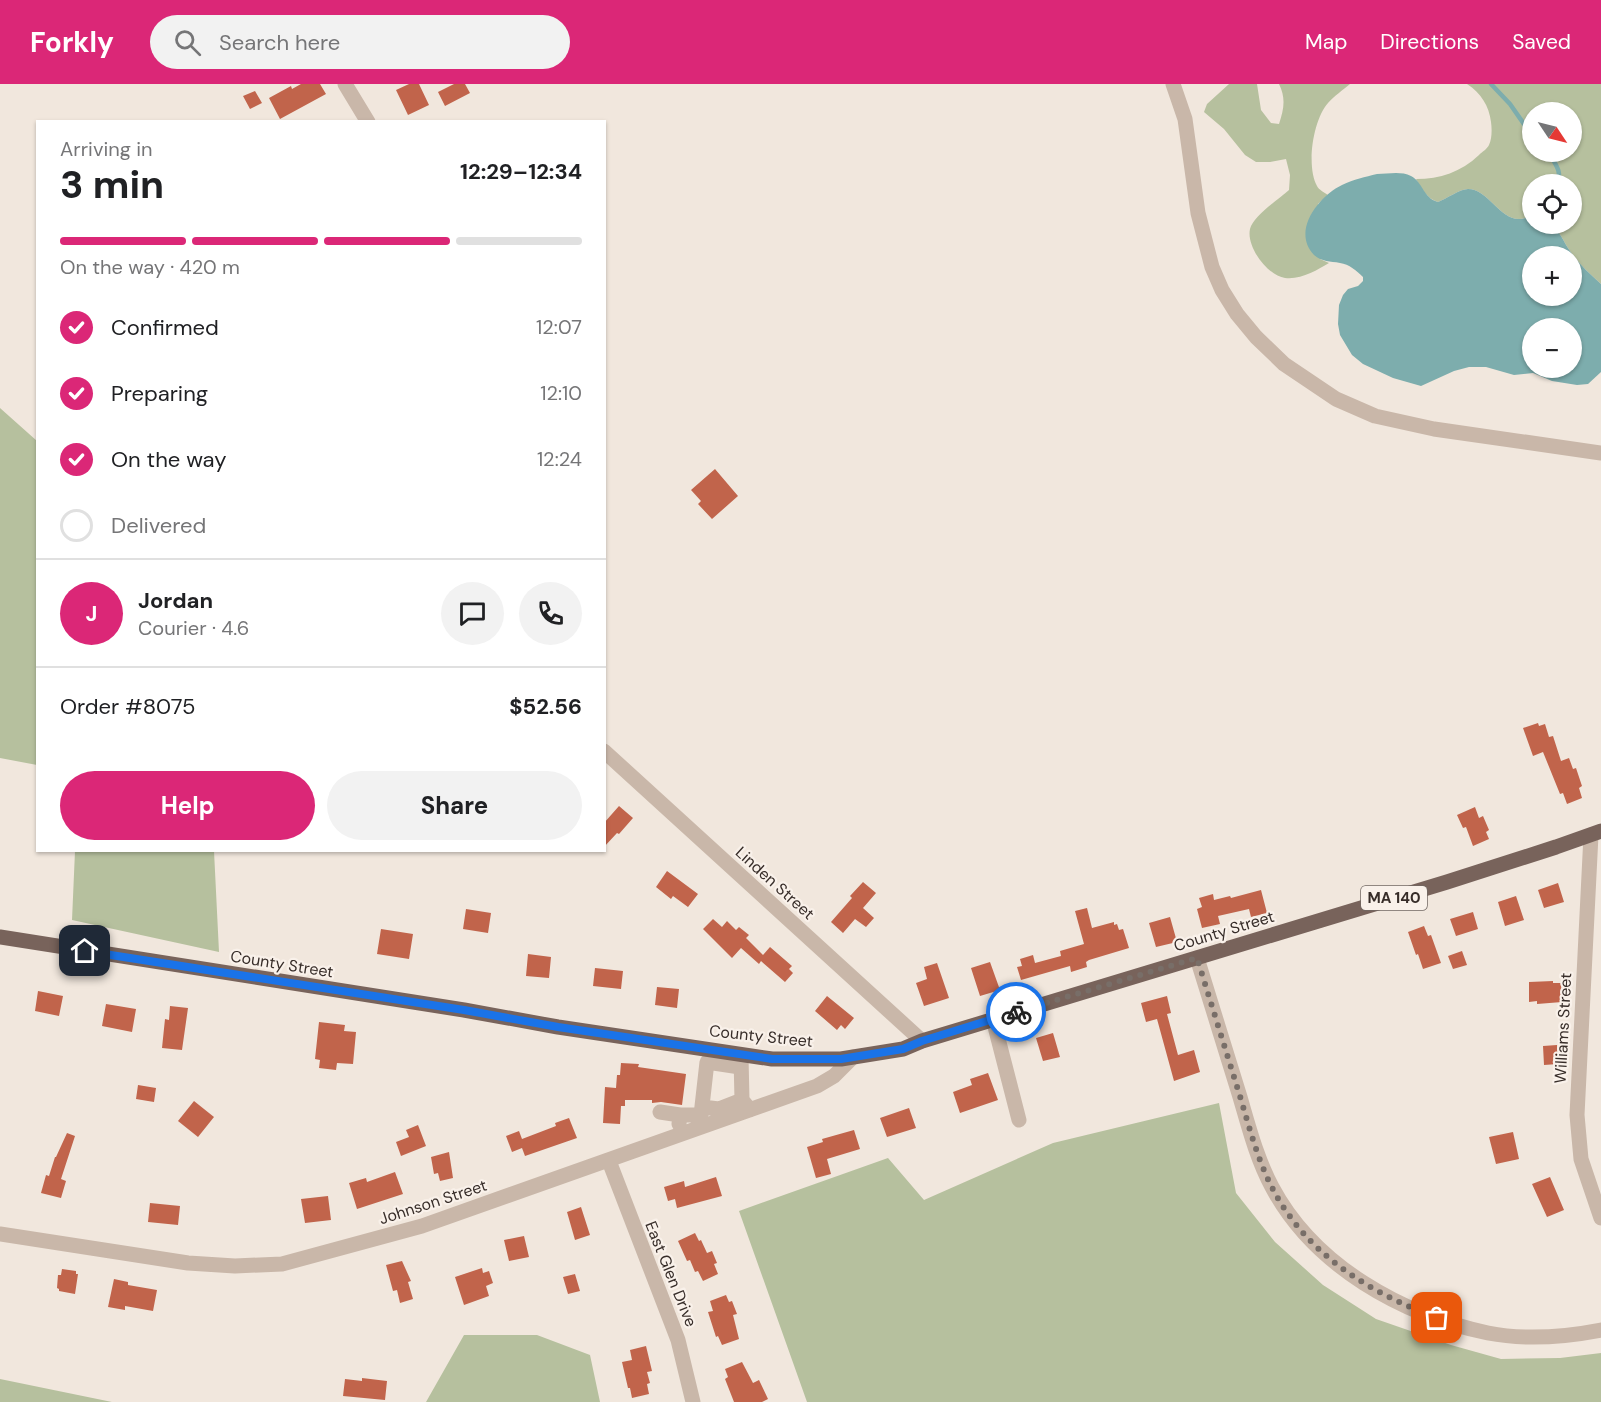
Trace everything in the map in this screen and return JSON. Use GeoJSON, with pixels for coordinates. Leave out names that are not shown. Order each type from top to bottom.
{"type":"FeatureCollection","features":[{"type":"Feature","properties":{"kind":"main road","name":"County Street"},"geometry":{"type":"LineString","coordinates":[[0,937],[464,1010],[741,1061],[854,1058],[903,1049],[993,1019],[1521,859],[1596,833]]}},
{"type":"Feature","properties":{"kind":"street"},"geometry":{"type":"LineString","coordinates":[[345,84],[367,120]]}},
{"type":"Feature","properties":{"kind":"street"},"geometry":{"type":"LineString","coordinates":[[1173,84],[1185,119],[1198,213],[1212,267],[1222,290],[1237,314],[1256,337],[1284,364],[1336,399],[1375,416],[1425,428],[1601,453]]}},
{"type":"Feature","properties":{"kind":"street","name":"Linden Street"},"geometry":{"type":"LineString","coordinates":[[606,753],[922,1041]]}},
{"type":"Feature","properties":{"kind":"street","name":"Williams Street"},"geometry":{"type":"LineString","coordinates":[[1596,833],[1577,1115],[1581,1159],[1601,1218]]}},
{"type":"Feature","properties":{"kind":"street"},"geometry":{"type":"LineString","coordinates":[[1197,958],[1260,1163],[1289,1216],[1329,1257],[1365,1284],[1405,1306],[1488,1333],[1554,1336],[1601,1330]]}},
{"type":"Feature","properties":{"kind":"street"},"geometry":{"type":"LineString","coordinates":[[993,1019],[1019,1120]]}},
{"type":"Feature","properties":{"kind":"street","name":"Johnson Street"},"geometry":{"type":"LineString","coordinates":[[0,1234],[211,1266],[282,1264],[422,1226],[679,1136],[746,1105],[817,1086],[834,1076],[854,1058]]}},
{"type":"Feature","properties":{"kind":"street"},"geometry":{"type":"LineString","coordinates":[[660,1112],[700,1115],[707,1062],[741,1061],[746,1105],[719,1109],[702,1107]]}},
{"type":"Feature","properties":{"kind":"street"},"geometry":{"type":"LineString","coordinates":[[679,1136],[680,1115]]}},
{"type":"Feature","properties":{"kind":"street","name":"East Glen Drive"},"geometry":{"type":"LineString","coordinates":[[609,1161],[631,1224],[678,1340],[693,1402]]}},
{"type":"Feature","properties":{"kind":"green space"},"geometry":{"type":"Polygon","coordinates":[[[1229,84],[1257,84],[1261,110],[1271,123],[1279,124],[1284,104],[1279,84],[1350,84],[1328,103],[1318,120],[1315,131],[1312,155],[1314,177],[1320,190],[1328,195],[1318,204],[1320,259],[1329,263],[1308,274],[1291,278],[1278,276],[1265,266],[1251,244],[1252,224],[1261,213],[1289,190],[1290,175],[1286,159],[1256,162],[1245,155],[1224,129],[1204,112],[1207,104],[1229,84]]]}},
{"type":"Feature","properties":{"kind":"green space"},"geometry":{"type":"Polygon","coordinates":[[[1467,84],[1601,84],[1601,284],[1582,265],[1582,246],[1567,246],[1559,234],[1582,234],[1582,174],[1522,174],[1522,219],[1519,219],[1505,214],[1475,190],[1465,189],[1438,202],[1422,190],[1416,179],[1433,178],[1457,170],[1472,161],[1489,145],[1491,122],[1484,100],[1467,84]]]}},
{"type":"Feature","properties":{"kind":"green space"},"geometry":{"type":"Polygon","coordinates":[[[0,408],[36,440],[36,765],[0,758],[0,408]]]}},
{"type":"Feature","properties":{"kind":"green space"},"geometry":{"type":"Polygon","coordinates":[[[75,852],[214,852],[219,952],[72,920],[75,852]]]}},
{"type":"Feature","properties":{"kind":"green space"},"geometry":{"type":"Polygon","coordinates":[[[1219,1103],[1236,1193],[1275,1242],[1323,1285],[1376,1319],[1451,1345],[1501,1359],[1560,1358],[1601,1353],[1601,1402],[807,1402],[739,1211],[888,1158],[924,1200],[1053,1143],[1219,1103]]]}},
{"type":"Feature","properties":{"kind":"green space"},"geometry":{"type":"Polygon","coordinates":[[[464,1335],[537,1335],[590,1355],[600,1402],[426,1402],[464,1335]]]}},
{"type":"Feature","properties":{"kind":"green space"},"geometry":{"type":"Polygon","coordinates":[[[0,1379],[112,1402],[0,1402],[0,1379]]]}},
{"type":"Feature","properties":{"kind":"water"},"geometry":{"type":"Polygon","coordinates":[[[1377,174],[1407,174],[1418,182],[1429,197],[1438,202],[1465,189],[1475,190],[1505,214],[1512,218],[1522,219],[1522,234],[1559,234],[1567,246],[1522,246],[1522,306],[1582,306],[1582,265],[1601,284],[1601,372],[1588,384],[1577,385],[1545,378],[1582,378],[1582,318],[1522,318],[1522,374],[1514,375],[1486,367],[1469,367],[1454,371],[1421,386],[1393,378],[1363,364],[1352,355],[1340,335],[1338,324],[1339,305],[1343,295],[1348,289],[1358,286],[1363,281],[1363,277],[1347,265],[1323,260],[1314,255],[1305,235],[1311,215],[1325,197],[1333,190],[1360,178],[1377,174]]]}},
{"type":"Feature","properties":{"kind":"building"},"geometry":{"type":"Polygon","coordinates":[[[301,84],[320,84],[326,94],[280,119],[269,98],[291,86],[292,89],[301,84]]]}},
{"type":"Feature","properties":{"kind":"building"},"geometry":{"type":"Polygon","coordinates":[[[409,84],[419,84],[429,105],[408,115],[396,90],[409,84]]]}},
{"type":"Feature","properties":{"kind":"building"},"geometry":{"type":"Polygon","coordinates":[[[454,84],[465,84],[470,93],[445,106],[438,92],[454,84]]]}},
{"type":"Feature","properties":{"kind":"building"},"geometry":{"type":"Polygon","coordinates":[[[255,91],[262,103],[250,109],[243,96],[255,91]]]}},
{"type":"Feature","properties":{"kind":"building"},"geometry":{"type":"Polygon","coordinates":[[[715,469],[738,496],[712,519],[698,504],[701,501],[691,490],[715,469]]]}},
{"type":"Feature","properties":{"kind":"building"},"geometry":{"type":"Polygon","coordinates":[[[1538,723],[1539,726],[1545,724],[1549,737],[1553,736],[1561,761],[1569,758],[1573,769],[1576,768],[1582,786],[1579,788],[1582,798],[1567,804],[1563,793],[1560,794],[1543,752],[1533,756],[1523,728],[1538,723]]]}},
{"type":"Feature","properties":{"kind":"building"},"geometry":{"type":"Polygon","coordinates":[[[619,806],[633,818],[606,845],[606,821],[619,806]]]}},
{"type":"Feature","properties":{"kind":"building"},"geometry":{"type":"Polygon","coordinates":[[[1475,807],[1479,818],[1483,816],[1489,830],[1486,832],[1489,839],[1473,846],[1466,827],[1463,828],[1457,815],[1475,807]]]}},
{"type":"Feature","properties":{"kind":"building"},"geometry":{"type":"Polygon","coordinates":[[[667,871],[698,894],[688,907],[673,896],[671,899],[656,887],[667,871]]]}},
{"type":"Feature","properties":{"kind":"building"},"geometry":{"type":"Polygon","coordinates":[[[863,882],[876,893],[863,908],[874,918],[866,927],[855,919],[843,933],[831,922],[863,882]]]}},
{"type":"Feature","properties":{"kind":"building"},"geometry":{"type":"Polygon","coordinates":[[[1558,883],[1564,902],[1544,908],[1538,890],[1558,883]]]}},
{"type":"Feature","properties":{"kind":"building"},"geometry":{"type":"Polygon","coordinates":[[[1261,890],[1267,913],[1251,917],[1249,909],[1218,916],[1220,924],[1202,928],[1197,909],[1202,907],[1199,898],[1213,894],[1214,900],[1230,896],[1231,898],[1261,890]]]}},
{"type":"Feature","properties":{"kind":"building"},"geometry":{"type":"Polygon","coordinates":[[[1516,896],[1524,920],[1505,926],[1498,902],[1516,896]]]}},
{"type":"Feature","properties":{"kind":"building"},"geometry":{"type":"Polygon","coordinates":[[[1087,908],[1092,928],[1114,922],[1119,930],[1123,929],[1129,948],[1089,960],[1086,962],[1087,967],[1071,972],[1070,966],[1021,980],[1017,967],[1022,966],[1020,959],[1033,955],[1035,963],[1061,956],[1060,951],[1084,944],[1075,911],[1087,908]]]}},
{"type":"Feature","properties":{"kind":"building"},"geometry":{"type":"Polygon","coordinates":[[[466,909],[491,913],[488,933],[463,929],[466,909]]]}},
{"type":"Feature","properties":{"kind":"building"},"geometry":{"type":"Polygon","coordinates":[[[1473,912],[1478,929],[1456,936],[1450,919],[1473,912]]]}},
{"type":"Feature","properties":{"kind":"building"},"geometry":{"type":"Polygon","coordinates":[[[1170,917],[1177,942],[1156,947],[1149,923],[1170,917]]]}},
{"type":"Feature","properties":{"kind":"building"},"geometry":{"type":"Polygon","coordinates":[[[713,919],[722,927],[727,921],[736,930],[739,927],[749,935],[746,938],[763,955],[770,947],[792,966],[789,969],[793,973],[785,982],[761,961],[759,964],[741,948],[732,958],[703,929],[713,919]]]}},
{"type":"Feature","properties":{"kind":"building"},"geometry":{"type":"Polygon","coordinates":[[[1424,926],[1428,936],[1431,935],[1441,963],[1423,969],[1408,932],[1424,926]]]}},
{"type":"Feature","properties":{"kind":"building"},"geometry":{"type":"Polygon","coordinates":[[[381,929],[413,934],[409,959],[377,954],[381,929]]]}},
{"type":"Feature","properties":{"kind":"building"},"geometry":{"type":"Polygon","coordinates":[[[1462,951],[1467,965],[1453,969],[1448,956],[1462,951]]]}},
{"type":"Feature","properties":{"kind":"building"},"geometry":{"type":"Polygon","coordinates":[[[528,954],[551,957],[549,978],[526,976],[528,954]]]}},
{"type":"Feature","properties":{"kind":"building"},"geometry":{"type":"Polygon","coordinates":[[[990,962],[1000,990],[980,996],[971,968],[990,962]]]}},
{"type":"Feature","properties":{"kind":"building"},"geometry":{"type":"Polygon","coordinates":[[[937,963],[949,998],[924,1006],[916,983],[927,979],[924,967],[937,963]]]}},
{"type":"Feature","properties":{"kind":"building"},"geometry":{"type":"Polygon","coordinates":[[[595,968],[623,971],[621,989],[593,986],[595,968]]]}},
{"type":"Feature","properties":{"kind":"building"},"geometry":{"type":"Polygon","coordinates":[[[1553,981],[1553,983],[1561,983],[1562,1002],[1537,1004],[1537,1001],[1529,1002],[1529,982],[1553,981]]]}},
{"type":"Feature","properties":{"kind":"building"},"geometry":{"type":"Polygon","coordinates":[[[657,987],[679,989],[677,1008],[655,1005],[657,987]]]}},
{"type":"Feature","properties":{"kind":"building"},"geometry":{"type":"Polygon","coordinates":[[[38,991],[63,996],[59,1016],[35,1011],[38,991]]]}},
{"type":"Feature","properties":{"kind":"building"},"geometry":{"type":"Polygon","coordinates":[[[827,996],[854,1018],[845,1029],[841,1025],[837,1030],[815,1011],[827,996]]]}},
{"type":"Feature","properties":{"kind":"building"},"geometry":{"type":"Polygon","coordinates":[[[1167,996],[1171,1013],[1167,1014],[1178,1055],[1194,1050],[1200,1072],[1174,1081],[1157,1019],[1146,1022],[1141,1003],[1167,996]]]}},
{"type":"Feature","properties":{"kind":"building"},"geometry":{"type":"Polygon","coordinates":[[[106,1004],[136,1009],[132,1032],[102,1026],[106,1004]]]}},
{"type":"Feature","properties":{"kind":"building"},"geometry":{"type":"Polygon","coordinates":[[[170,1006],[188,1008],[182,1050],[162,1048],[165,1019],[169,1020],[170,1006]]]}},
{"type":"Feature","properties":{"kind":"building"},"geometry":{"type":"Polygon","coordinates":[[[319,1022],[345,1025],[344,1031],[356,1032],[353,1064],[337,1063],[336,1070],[319,1068],[320,1060],[315,1059],[319,1022]]]}},
{"type":"Feature","properties":{"kind":"building"},"geometry":{"type":"Polygon","coordinates":[[[1053,1033],[1060,1057],[1043,1061],[1036,1038],[1053,1033]]]}},
{"type":"Feature","properties":{"kind":"building"},"geometry":{"type":"Polygon","coordinates":[[[1557,1045],[1558,1064],[1544,1065],[1543,1046],[1557,1045]]]}},
{"type":"Feature","properties":{"kind":"building"},"geometry":{"type":"Polygon","coordinates":[[[621,1063],[639,1064],[638,1067],[686,1074],[682,1105],[652,1103],[652,1100],[625,1100],[625,1106],[621,1106],[620,1124],[603,1123],[605,1087],[616,1088],[621,1063]]]}},
{"type":"Feature","properties":{"kind":"building"},"geometry":{"type":"Polygon","coordinates":[[[988,1073],[998,1100],[960,1113],[953,1092],[972,1085],[970,1079],[988,1073]]]}},
{"type":"Feature","properties":{"kind":"building"},"geometry":{"type":"Polygon","coordinates":[[[138,1085],[156,1088],[154,1102],[136,1099],[138,1085]]]}},
{"type":"Feature","properties":{"kind":"building"},"geometry":{"type":"Polygon","coordinates":[[[194,1101],[214,1117],[198,1137],[178,1121],[194,1101]]]}},
{"type":"Feature","properties":{"kind":"building"},"geometry":{"type":"Polygon","coordinates":[[[909,1108],[916,1128],[887,1137],[880,1118],[909,1108]]]}},
{"type":"Feature","properties":{"kind":"building"},"geometry":{"type":"Polygon","coordinates":[[[569,1118],[577,1138],[525,1156],[522,1148],[512,1152],[506,1136],[519,1131],[522,1139],[556,1126],[555,1123],[569,1118]]]}},
{"type":"Feature","properties":{"kind":"building"},"geometry":{"type":"Polygon","coordinates":[[[418,1125],[426,1146],[401,1156],[396,1142],[409,1137],[406,1130],[418,1125]]]}},
{"type":"Feature","properties":{"kind":"building"},"geometry":{"type":"Polygon","coordinates":[[[854,1130],[860,1149],[827,1159],[831,1174],[816,1178],[807,1147],[823,1142],[822,1139],[854,1130]]]}},
{"type":"Feature","properties":{"kind":"building"},"geometry":{"type":"Polygon","coordinates":[[[1513,1132],[1519,1159],[1496,1164],[1489,1137],[1513,1132]]]}},
{"type":"Feature","properties":{"kind":"building"},"geometry":{"type":"Polygon","coordinates":[[[67,1133],[75,1136],[61,1179],[66,1181],[61,1198],[41,1193],[46,1175],[49,1176],[55,1157],[67,1133]]]}},
{"type":"Feature","properties":{"kind":"building"},"geometry":{"type":"Polygon","coordinates":[[[449,1152],[453,1178],[440,1181],[438,1173],[434,1174],[431,1157],[449,1152]]]}},
{"type":"Feature","properties":{"kind":"building"},"geometry":{"type":"Polygon","coordinates":[[[395,1172],[403,1194],[357,1209],[349,1183],[366,1178],[367,1182],[395,1172]]]}},
{"type":"Feature","properties":{"kind":"building"},"geometry":{"type":"Polygon","coordinates":[[[716,1177],[722,1196],[677,1208],[675,1199],[668,1201],[664,1187],[684,1181],[685,1187],[716,1177]]]}},
{"type":"Feature","properties":{"kind":"building"},"geometry":{"type":"Polygon","coordinates":[[[1550,1177],[1564,1210],[1547,1217],[1532,1184],[1550,1177]]]}},
{"type":"Feature","properties":{"kind":"building"},"geometry":{"type":"Polygon","coordinates":[[[328,1196],[331,1220],[305,1223],[301,1199],[328,1196]]]}},
{"type":"Feature","properties":{"kind":"building"},"geometry":{"type":"Polygon","coordinates":[[[150,1203],[180,1206],[178,1225],[148,1222],[150,1203]]]}},
{"type":"Feature","properties":{"kind":"building"},"geometry":{"type":"Polygon","coordinates":[[[581,1207],[590,1235],[575,1240],[567,1212],[581,1207]]]}},
{"type":"Feature","properties":{"kind":"building"},"geometry":{"type":"Polygon","coordinates":[[[695,1233],[707,1253],[712,1251],[717,1263],[714,1264],[718,1274],[703,1281],[698,1271],[695,1272],[690,1260],[687,1261],[678,1241],[695,1233]]]}},
{"type":"Feature","properties":{"kind":"building"},"geometry":{"type":"Polygon","coordinates":[[[524,1236],[529,1257],[509,1261],[504,1240],[524,1236]]]}},
{"type":"Feature","properties":{"kind":"building"},"geometry":{"type":"Polygon","coordinates":[[[402,1261],[411,1281],[408,1282],[413,1299],[400,1303],[397,1290],[393,1291],[386,1265],[402,1261]]]}},
{"type":"Feature","properties":{"kind":"building"},"geometry":{"type":"Polygon","coordinates":[[[482,1268],[483,1273],[489,1271],[493,1283],[486,1286],[489,1296],[464,1305],[455,1277],[482,1268]]]}},
{"type":"Feature","properties":{"kind":"building"},"geometry":{"type":"Polygon","coordinates":[[[62,1269],[76,1271],[78,1274],[75,1294],[59,1291],[57,1288],[58,1275],[61,1275],[62,1269]]]}},
{"type":"Feature","properties":{"kind":"building"},"geometry":{"type":"Polygon","coordinates":[[[575,1274],[580,1291],[568,1294],[563,1277],[575,1274]]]}},
{"type":"Feature","properties":{"kind":"building"},"geometry":{"type":"Polygon","coordinates":[[[114,1279],[128,1282],[128,1285],[157,1290],[153,1311],[125,1306],[125,1310],[108,1307],[114,1279]]]}},
{"type":"Feature","properties":{"kind":"building"},"geometry":{"type":"Polygon","coordinates":[[[726,1295],[729,1302],[732,1301],[737,1314],[733,1315],[739,1339],[722,1345],[718,1336],[716,1337],[708,1312],[713,1311],[710,1301],[726,1295]]]}},
{"type":"Feature","properties":{"kind":"building"},"geometry":{"type":"Polygon","coordinates":[[[646,1346],[652,1371],[647,1372],[650,1383],[647,1384],[649,1394],[632,1398],[622,1362],[632,1360],[630,1350],[646,1346]]]}},
{"type":"Feature","properties":{"kind":"building"},"geometry":{"type":"Polygon","coordinates":[[[742,1362],[753,1383],[759,1380],[768,1399],[762,1402],[734,1402],[725,1379],[728,1377],[725,1369],[742,1362]]]}},
{"type":"Feature","properties":{"kind":"building"},"geometry":{"type":"Polygon","coordinates":[[[362,1378],[387,1381],[385,1400],[343,1396],[345,1379],[362,1381],[362,1378]]]}},
{"type":"Feature","properties":{"kind":"waterway"},"geometry":{"type":"LineString","coordinates":[[1491,84],[1522,121]]}},
{"type":"Feature","properties":{"kind":"waterway"},"geometry":{"type":"LineString","coordinates":[[1554,162],[1559,174]]}},
{"type":"Feature","properties":{"kind":"way so far"},"geometry":{"type":"LineString","coordinates":[[1016,1012],[1197,958],[1260,1163],[1289,1216],[1329,1257],[1365,1284],[1405,1306],[1437,1318]]}},
{"type":"Feature","properties":{"kind":"route"},"geometry":{"type":"LineString","coordinates":[[85,951],[772,1059],[841,1059],[903,1049],[1016,1012]]}}]}
